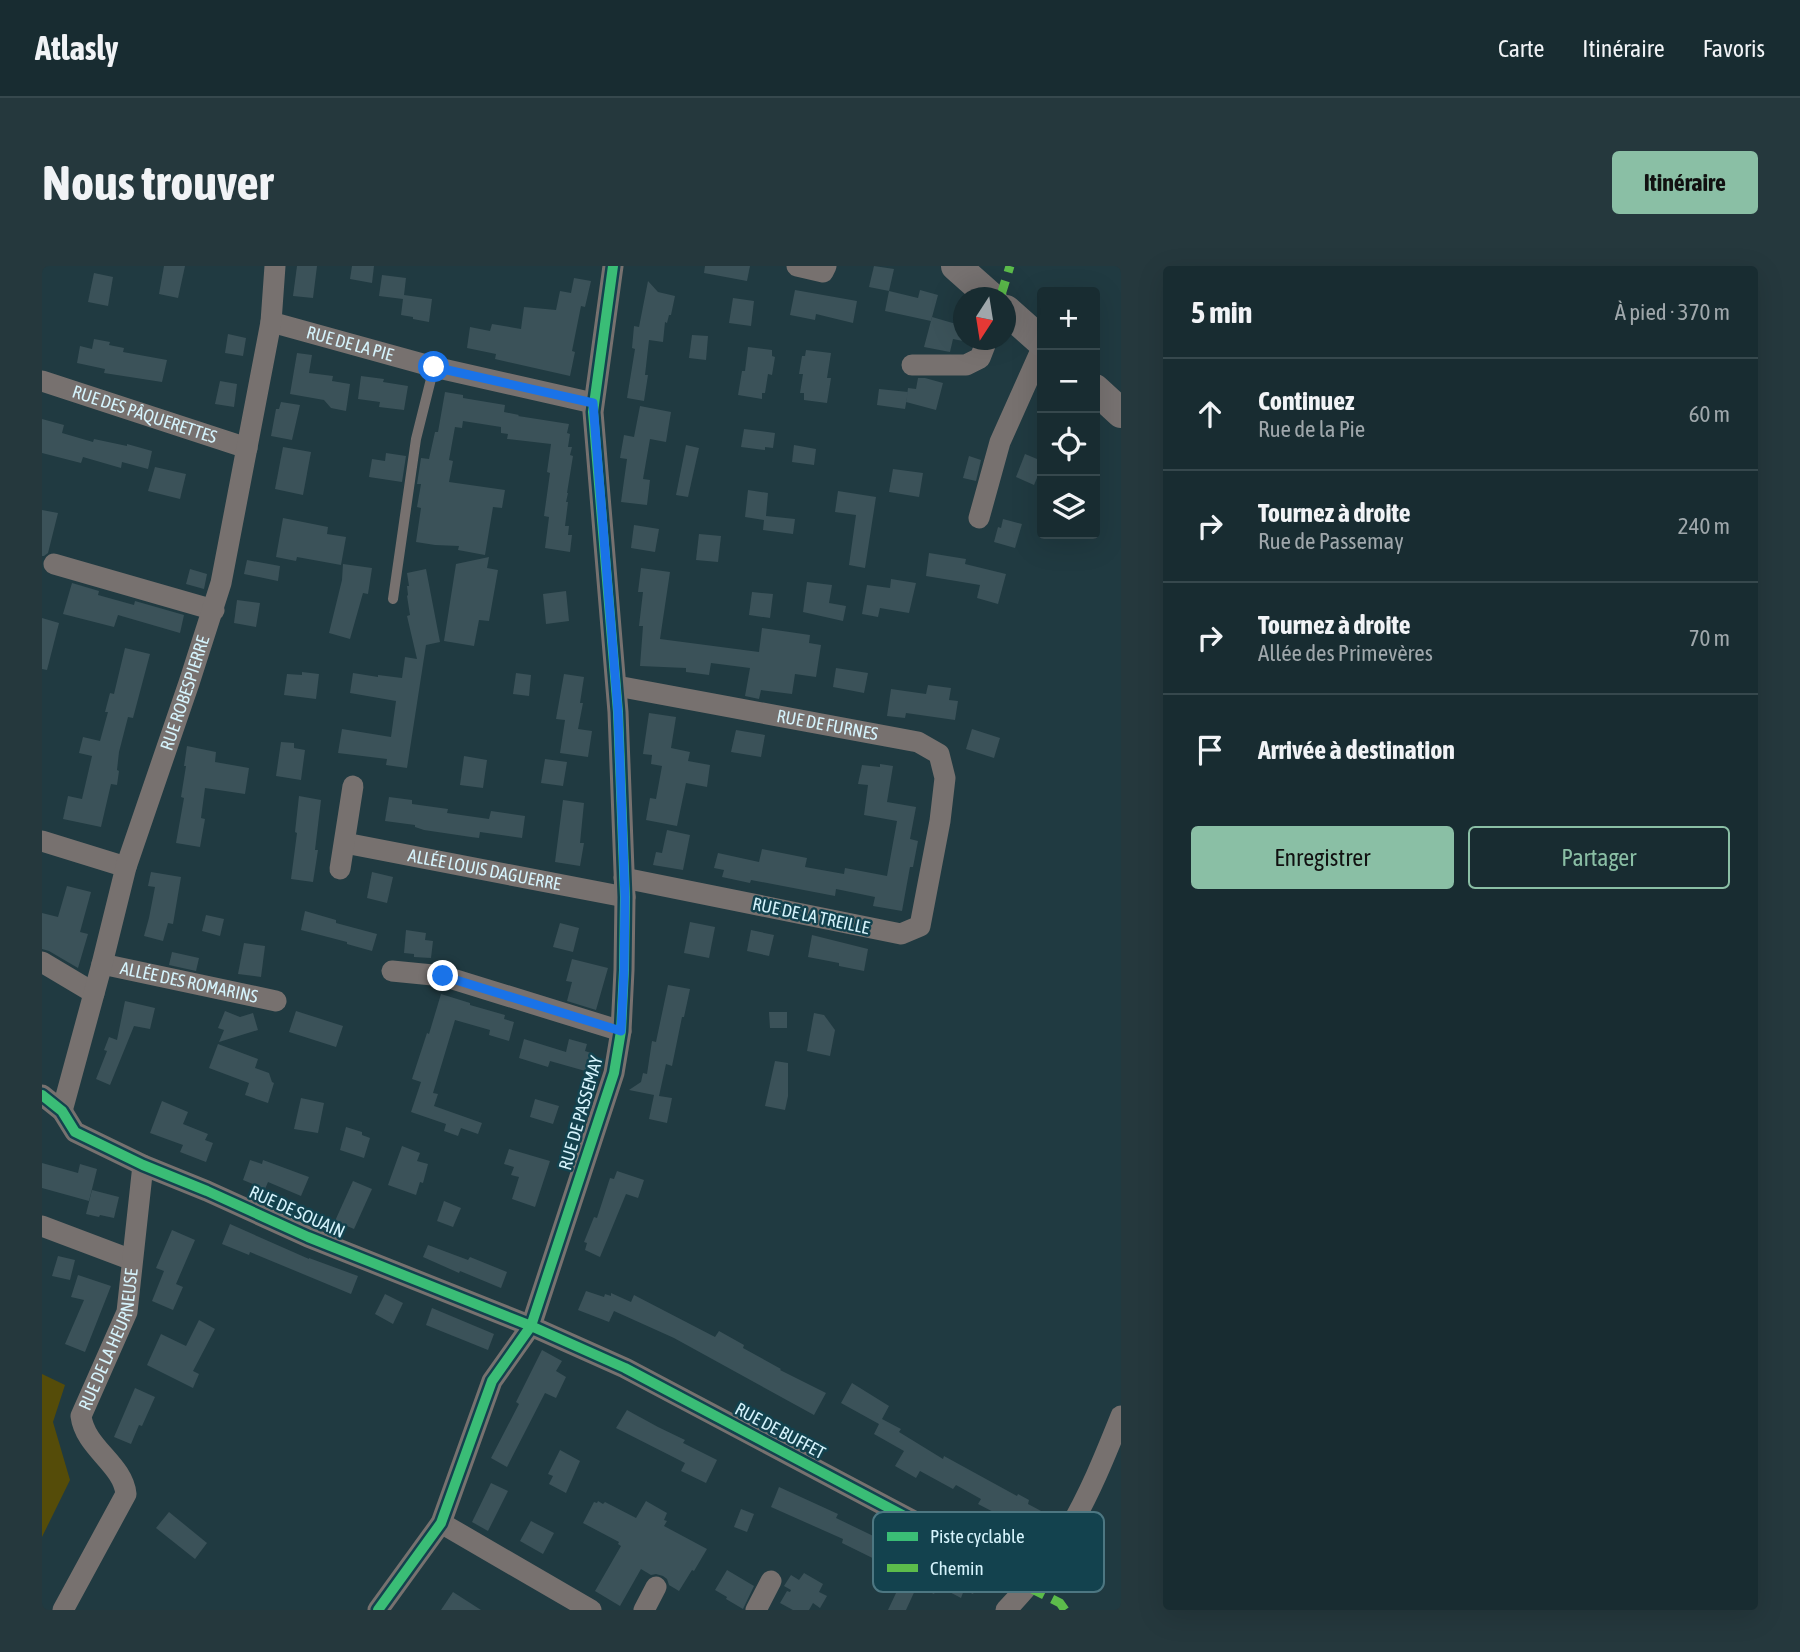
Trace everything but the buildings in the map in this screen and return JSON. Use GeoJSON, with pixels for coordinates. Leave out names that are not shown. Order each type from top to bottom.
{"type":"FeatureCollection","features":[{"type":"Feature","properties":{"kind":"main road"},"geometry":{"type":"LineString","coordinates":[[956,266],[980,287]]}},
{"type":"Feature","properties":{"kind":"main road"},"geometry":{"type":"LineString","coordinates":[[1016,319],[1037,338]]}},
{"type":"Feature","properties":{"kind":"main road"},"geometry":{"type":"LineString","coordinates":[[1100,394],[1121,413]]}},
{"type":"Feature","properties":{"kind":"street","name":"RUE ROBESPIERRE"},"geometry":{"type":"LineString","coordinates":[[62,1111],[126,867],[221,583],[271,322],[275,266]]}},
{"type":"Feature","properties":{"kind":"street","name":"RUE DE PASSEMAY"},"geometry":{"type":"LineString","coordinates":[[378,1610],[441,1523],[492,1381],[531,1326],[614,1073],[621,1031],[624,887],[617,686],[593,403],[613,266]]}},
{"type":"Feature","properties":{"kind":"street"},"geometry":{"type":"LineString","coordinates":[[797,266],[823,272],[826,266]]}},
{"type":"Feature","properties":{"kind":"street","name":"RUE DE LA PIE"},"geometry":{"type":"LineString","coordinates":[[271,322],[434,367],[593,403]]}},
{"type":"Feature","properties":{"kind":"street"},"geometry":{"type":"LineString","coordinates":[[912,365],[966,365],[981,358],[983,350]]}},
{"type":"Feature","properties":{"kind":"street"},"geometry":{"type":"LineString","coordinates":[[979,519],[1000,442],[1041,350]]}},
{"type":"Feature","properties":{"kind":"street","name":"RUE DES PÂQUERETTES"},"geometry":{"type":"LineString","coordinates":[[42,381],[247,448]]}},
{"type":"Feature","properties":{"kind":"street"},"geometry":{"type":"LineString","coordinates":[[54,564],[214,610]]}},
{"type":"Feature","properties":{"kind":"street","name":"RUE DE FURNES"},"geometry":{"type":"LineString","coordinates":[[617,686],[918,742],[939,754],[945,778],[934,848]]}},
{"type":"Feature","properties":{"kind":"street"},"geometry":{"type":"LineString","coordinates":[[340,869],[353,786]]}},
{"type":"Feature","properties":{"kind":"street"},"geometry":{"type":"LineString","coordinates":[[42,841],[126,867]]}},
{"type":"Feature","properties":{"kind":"street","name":"ALLÉE LOUIS DAGUERRE"},"geometry":{"type":"LineString","coordinates":[[345,842],[624,887]]}},
{"type":"Feature","properties":{"kind":"street","name":"RUE DE LA TREILLE"},"geometry":{"type":"LineString","coordinates":[[624,887],[901,934],[920,926],[934,848]]}},
{"type":"Feature","properties":{"kind":"street"},"geometry":{"type":"LineString","coordinates":[[42,962],[94,993]]}},
{"type":"Feature","properties":{"kind":"street","name":"ALLÉE DES ROMARINS"},"geometry":{"type":"LineString","coordinates":[[102,964],[276,1002]]}},
{"type":"Feature","properties":{"kind":"street"},"geometry":{"type":"LineString","coordinates":[[392,971],[443,976],[621,1031]]}},
{"type":"Feature","properties":{"kind":"street","name":"RUE DE SOUAIN"},"geometry":{"type":"LineString","coordinates":[[42,1095],[62,1111],[75,1132],[144,1165],[308,1237],[531,1326]]}},
{"type":"Feature","properties":{"kind":"street","name":"RUE DE LA HEURNEUSE"},"geometry":{"type":"LineString","coordinates":[[63,1610],[126,1494],[121,1478],[87,1435],[81,1416],[127,1312],[144,1165]]}},
{"type":"Feature","properties":{"kind":"street"},"geometry":{"type":"LineString","coordinates":[[42,1226],[132,1260]]}},
{"type":"Feature","properties":{"kind":"street","name":"RUE DE BUFFET"},"geometry":{"type":"LineString","coordinates":[[531,1326],[625,1368],[897,1512]]}},
{"type":"Feature","properties":{"kind":"street"},"geometry":{"type":"LineString","coordinates":[[1078,1512],[1121,1416]]}},
{"type":"Feature","properties":{"kind":"street"},"geometry":{"type":"LineString","coordinates":[[441,1523],[592,1610]]}},
{"type":"Feature","properties":{"kind":"street"},"geometry":{"type":"LineString","coordinates":[[756,1610],[771,1581]]}},
{"type":"Feature","properties":{"kind":"street"},"geometry":{"type":"LineString","coordinates":[[644,1610],[656,1587]]}},
{"type":"Feature","properties":{"kind":"street"},"geometry":{"type":"LineString","coordinates":[[1006,1610],[1023,1592]]}},
{"type":"Feature","properties":{"kind":"lane"},"geometry":{"type":"LineString","coordinates":[[393,599],[416,439],[434,367]]}},
{"type":"Feature","properties":{"kind":"shaded area"},"geometry":{"type":"Polygon","coordinates":[[[42,1374],[65,1385],[53,1422],[70,1480],[42,1537],[42,1374]]]}},
{"type":"Feature","properties":{"kind":"marked path"},"geometry":{"type":"LineString","coordinates":[[1003,287],[1010,266]]}},
{"type":"Feature","properties":{"kind":"marked path"},"geometry":{"type":"LineString","coordinates":[[1038,1592],[1060,1603],[1065,1610]]}},
{"type":"Feature","properties":{"kind":"cycle path"},"geometry":{"type":"LineString","coordinates":[[378,1610],[441,1523],[492,1381],[531,1326],[614,1073],[621,1031],[625,897],[618,712],[593,412],[613,266]]}},
{"type":"Feature","properties":{"kind":"cycle path"},"geometry":{"type":"LineString","coordinates":[[42,1095],[62,1111],[75,1132],[143,1165],[308,1237],[531,1326],[625,1368],[897,1512]]}},
{"type":"Feature","properties":{"kind":"route"},"geometry":{"type":"LineString","coordinates":[[434,367],[593,403],[618,712],[625,897],[621,1031],[443,976]]}}]}
